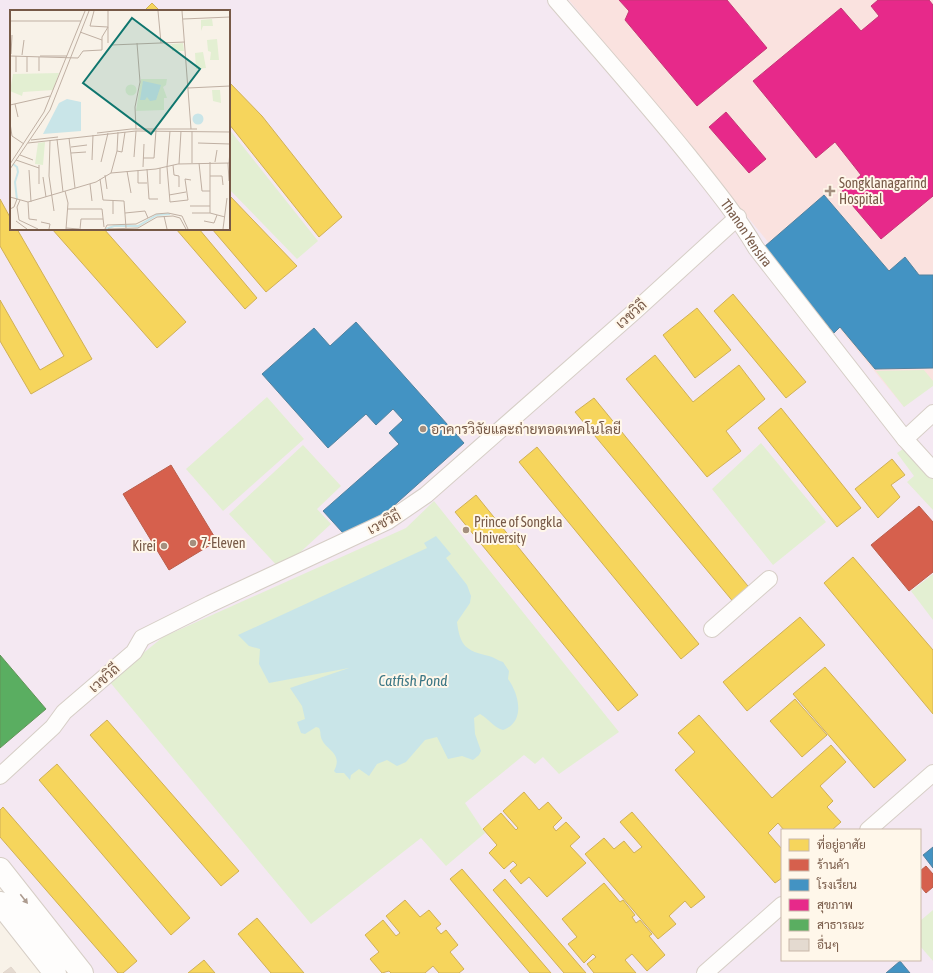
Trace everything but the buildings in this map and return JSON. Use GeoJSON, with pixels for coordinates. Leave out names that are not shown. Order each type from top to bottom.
{"type":"FeatureCollection","features":[{"type":"Feature","properties":{"kind":"street","name":"Thanon Yensira"},"geometry":{"type":"LineString","coordinates":[[556,0],[660,121],[738,217],[756,248],[905,439],[933,470]]}},
{"type":"Feature","properties":{"kind":"street","name":"เวชวิถี"},"geometry":{"type":"LineString","coordinates":[[0,776],[53,727],[64,712],[134,652],[142,638],[210,604],[388,521],[407,510],[635,311],[738,217]]}},
{"type":"Feature","properties":{"kind":"street"},"geometry":{"type":"LineString","coordinates":[[905,439],[933,413]]}},
{"type":"Feature","properties":{"kind":"street"},"geometry":{"type":"LineString","coordinates":[[712,629],[769,579]]}},
{"type":"Feature","properties":{"kind":"street"},"geometry":{"type":"LineString","coordinates":[[869,829],[933,773]]}},
{"type":"Feature","properties":{"kind":"street"},"geometry":{"type":"LineString","coordinates":[[0,869],[82,973]]}},
{"type":"Feature","properties":{"kind":"street"},"geometry":{"type":"LineString","coordinates":[[0,903],[55,973]]}},
{"type":"Feature","properties":{"kind":"street"},"geometry":{"type":"LineString","coordinates":[[705,973],[781,906]]}},
{"type":"Feature","properties":{"kind":"shaded area","name":"Prince of Songkla University"},"geometry":{"type":"Polygon","coordinates":[[[0,0],[933,0],[933,973],[85,973],[0,859],[0,0]]]}},
{"type":"Feature","properties":{"kind":"shaded area","name":"Songklanagarind Hospital"},"geometry":{"type":"Polygon","coordinates":[[[569,0],[933,0],[933,382],[904,407],[569,0]]]}},
{"type":"Feature","properties":{"kind":"green space"},"geometry":{"type":"Polygon","coordinates":[[[230,130],[318,241],[297,259],[230,190],[230,130]]]}},
{"type":"Feature","properties":{"kind":"green space"},"geometry":{"type":"Polygon","coordinates":[[[924,370],[933,381],[933,386],[904,407],[876,371],[924,370]]]}},
{"type":"Feature","properties":{"kind":"green space"},"geometry":{"type":"Polygon","coordinates":[[[267,397],[304,439],[223,511],[186,469],[267,397]]]}},
{"type":"Feature","properties":{"kind":"green space"},"geometry":{"type":"Polygon","coordinates":[[[761,443],[826,522],[773,565],[712,489],[761,443]]]}},
{"type":"Feature","properties":{"kind":"green space"},"geometry":{"type":"Polygon","coordinates":[[[303,445],[341,486],[317,509],[331,524],[281,570],[229,514],[303,445]]]}},
{"type":"Feature","properties":{"kind":"green space"},"geometry":{"type":"Polygon","coordinates":[[[906,447],[933,475],[933,510],[907,482],[914,476],[897,453],[906,447]]]}},
{"type":"Feature","properties":{"kind":"green space"},"geometry":{"type":"Polygon","coordinates":[[[434,501],[619,732],[559,774],[543,757],[535,764],[524,755],[465,803],[485,833],[446,866],[421,838],[311,924],[109,681],[163,637],[406,528],[434,501]]]}},
{"type":"Feature","properties":{"kind":"green space"},"geometry":{"type":"Polygon","coordinates":[[[933,574],[933,620],[911,591],[933,574]]]}},
{"type":"Feature","properties":{"kind":"green space"},"geometry":{"type":"Polygon","coordinates":[[[933,910],[933,961],[921,947],[921,920],[933,910]]]}},
{"type":"Feature","properties":{"kind":"water","name":"Catfish Pond"},"geometry":{"type":"Polygon","coordinates":[[[436,536],[451,554],[446,558],[467,585],[471,596],[470,603],[457,622],[462,642],[475,652],[503,662],[509,671],[508,679],[515,692],[518,714],[515,721],[503,730],[496,727],[480,714],[474,718],[475,734],[481,751],[473,760],[462,756],[448,759],[437,737],[425,740],[406,762],[397,766],[387,760],[377,764],[369,776],[359,769],[351,775],[350,780],[344,773],[336,773],[334,771],[337,760],[335,755],[323,741],[319,728],[316,727],[305,734],[301,733],[297,722],[305,719],[302,706],[290,688],[349,668],[269,683],[259,664],[260,649],[249,646],[238,635],[427,548],[424,543],[436,536]]]}},
{"type":"Feature","properties":{"kind":"place","name":"Songklanagarind Hospital"},"geometry":{"type":"Point","coordinates":[830,191]}},
{"type":"Feature","properties":{"kind":"place","name":"อาคารวิจัยและถ่ายทอดเทคโนโลยี"},"geometry":{"type":"Point","coordinates":[423,429]}},
{"type":"Feature","properties":{"kind":"place","name":"Prince of Songkla University"},"geometry":{"type":"Point","coordinates":[466,530]}},
{"type":"Feature","properties":{"kind":"place","name":"7-Eleven"},"geometry":{"type":"Point","coordinates":[193,543]}},
{"type":"Feature","properties":{"kind":"place","name":"Kirei"},"geometry":{"type":"Point","coordinates":[164,546]}}]}
